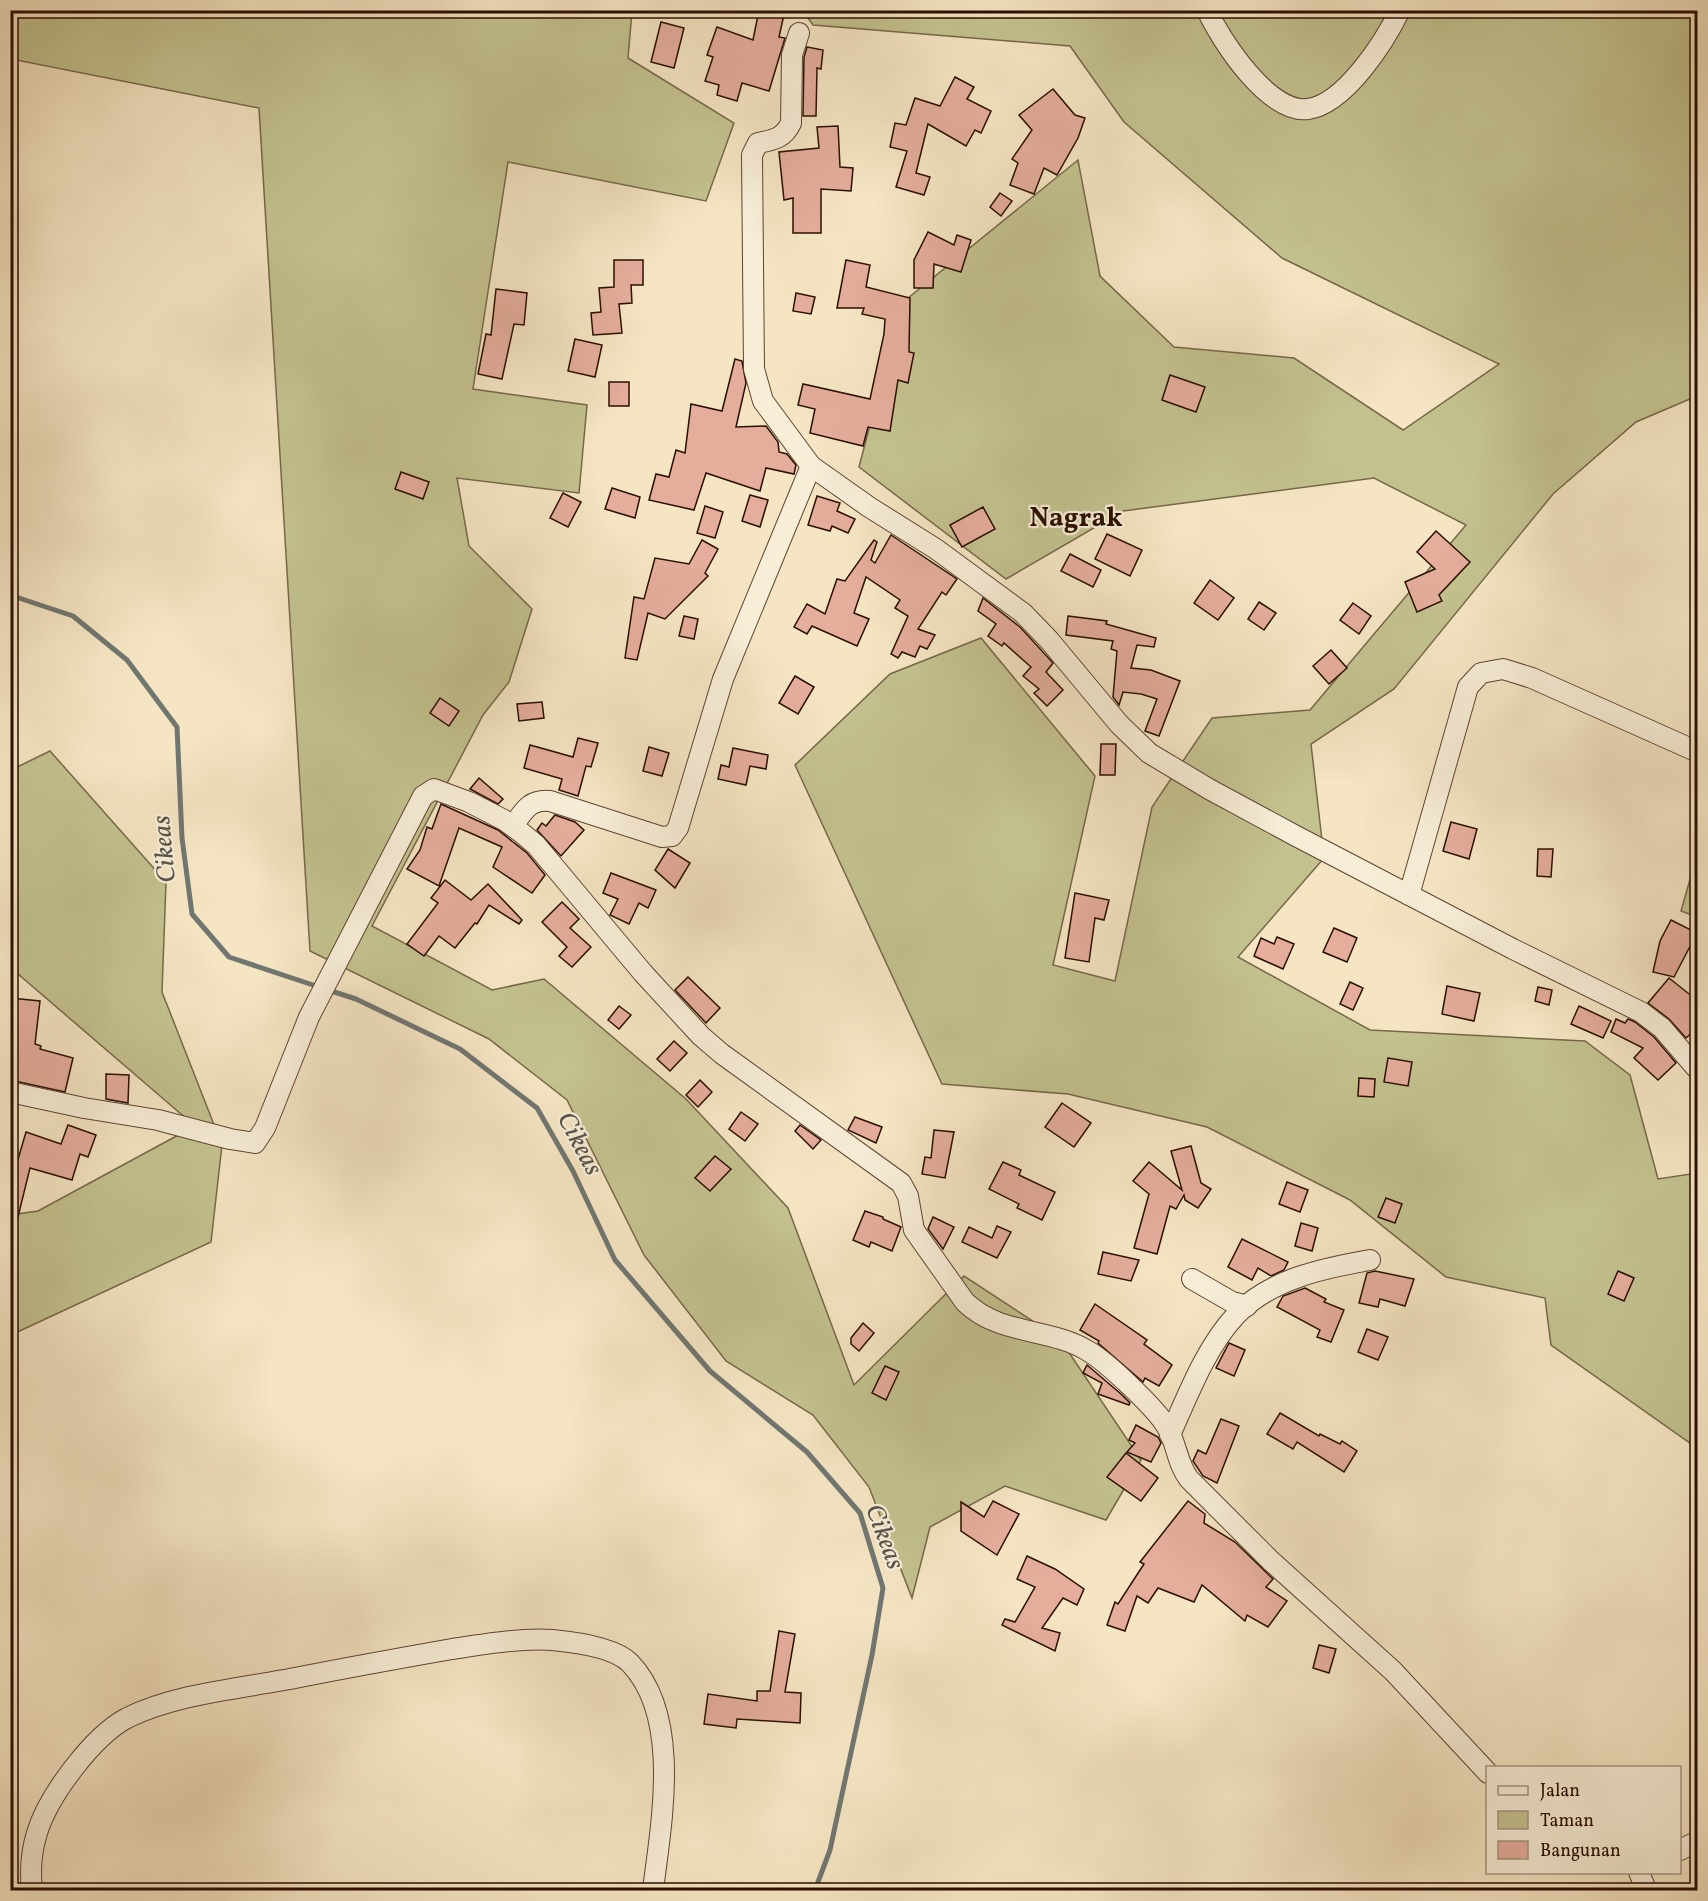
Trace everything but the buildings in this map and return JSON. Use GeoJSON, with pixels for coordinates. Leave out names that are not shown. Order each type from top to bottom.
{"type":"FeatureCollection","features":[{"type":"Feature","properties":{"kind":"street"},"geometry":{"type":"LineString","coordinates":[[1207,10],[1232,52],[1260,87],[1290,105],[1309,109],[1334,96],[1354,77],[1390,30],[1400,10]]}},
{"type":"Feature","properties":{"kind":"street"},"geometry":{"type":"LineString","coordinates":[[799,33],[792,55],[792,123],[780,138],[758,143],[752,155],[754,369],[763,401],[812,466],[869,507],[955,563],[1023,613],[1049,640],[1119,724],[1149,753],[1209,789],[1409,895],[1641,1012],[1662,1028],[1698,1070]]}},
{"type":"Feature","properties":{"kind":"street"},"geometry":{"type":"LineString","coordinates":[[513,826],[527,806],[537,800],[550,801],[662,837],[672,836],[678,828],[723,679],[812,466]]}},
{"type":"Feature","properties":{"kind":"street"},"geometry":{"type":"LineString","coordinates":[[1409,895],[1468,687],[1481,673],[1503,669],[1532,678],[1698,752]]}},
{"type":"Feature","properties":{"kind":"street"},"geometry":{"type":"LineString","coordinates":[[10,1092],[84,1108],[158,1120],[230,1139],[255,1143],[266,1128],[309,1017],[416,809],[428,792],[434,789],[462,799],[513,826],[536,845],[643,973],[701,1036],[722,1054],[901,1183],[908,1196],[914,1230],[959,1295],[975,1312],[1004,1326],[1075,1344],[1089,1351],[1141,1398],[1166,1424],[1183,1470],[1189,1479],[1271,1561],[1393,1671],[1486,1771]]}},
{"type":"Feature","properties":{"kind":"street"},"geometry":{"type":"LineString","coordinates":[[1170,1435],[1186,1399],[1225,1328],[1248,1306],[1289,1281],[1327,1268],[1370,1260]]}},
{"type":"Feature","properties":{"kind":"street"},"geometry":{"type":"LineString","coordinates":[[1192,1279],[1232,1302],[1248,1306]]}},
{"type":"Feature","properties":{"kind":"street"},"geometry":{"type":"LineString","coordinates":[[32,1890],[30,1871],[37,1833],[55,1795],[101,1738],[126,1719],[163,1705],[386,1660],[505,1641],[552,1640],[610,1652],[628,1661],[654,1704],[661,1743],[664,1785],[662,1828],[653,1890]]}},
{"type":"Feature","properties":{"kind":"street"},"geometry":{"type":"LineString","coordinates":[[1681,1850],[1698,1841]]}},
{"type":"Feature","properties":{"kind":"street"},"geometry":{"type":"LineString","coordinates":[[1640,1874],[1646,1890]]}},
{"type":"Feature","properties":{"kind":"green space"},"geometry":{"type":"Polygon","coordinates":[[[10,11],[632,11],[628,58],[734,123],[706,201],[508,162],[473,389],[587,405],[579,493],[457,478],[469,546],[532,609],[509,682],[483,715],[372,926],[492,990],[544,979],[686,1099],[788,1208],[854,1385],[964,1276],[1060,1339],[1141,1460],[1106,1520],[1005,1486],[930,1527],[912,1598],[869,1487],[813,1415],[726,1361],[644,1255],[567,1100],[489,1039],[310,951],[259,108],[11,59],[10,11]]]}},
{"type":"Feature","properties":{"kind":"green space"},"geometry":{"type":"Polygon","coordinates":[[[803,11],[1697,11],[1697,396],[1636,422],[1553,494],[1394,689],[1311,744],[1324,858],[1238,957],[1370,1030],[1585,1041],[1630,1075],[1658,1179],[1697,1173],[1697,1448],[1551,1345],[1545,1298],[1446,1277],[1350,1200],[1207,1127],[1068,1094],[942,1084],[795,765],[890,674],[981,638],[1095,776],[1053,965],[1115,981],[1152,807],[1212,718],[1310,710],[1466,525],[1374,478],[1123,511],[1006,579],[859,467],[902,303],[1078,160],[1100,276],[1174,347],[1294,358],[1403,430],[1499,364],[1282,258],[1124,122],[1070,46],[813,25],[803,11]]]}},
{"type":"Feature","properties":{"kind":"green space"},"geometry":{"type":"Polygon","coordinates":[[[50,751],[166,882],[162,992],[222,1145],[211,1242],[11,1335],[10,1215],[38,1211],[195,1126],[11,968],[11,770],[50,751]]]}},
{"type":"Feature","properties":{"kind":"green space"},"geometry":{"type":"Polygon","coordinates":[[[1697,855],[1697,917],[1681,911],[1697,855]]]}},
{"type":"Feature","properties":{"kind":"waterway","name":"Cikeas"},"geometry":{"type":"LineString","coordinates":[[10,595],[73,616],[127,660],[177,727],[182,838],[192,914],[229,957],[319,987]]}},
{"type":"Feature","properties":{"kind":"waterway","name":"Cikeas"},"geometry":{"type":"LineString","coordinates":[[328,990],[356,999],[460,1049],[537,1108],[573,1171],[615,1260],[710,1371],[807,1452],[860,1513],[883,1588],[872,1655],[830,1850],[815,1890]]}},
{"type":"Feature","properties":{"kind":"district","name":"Nagrak"},"geometry":{"type":"Point","coordinates":[1076,519]}}]}
